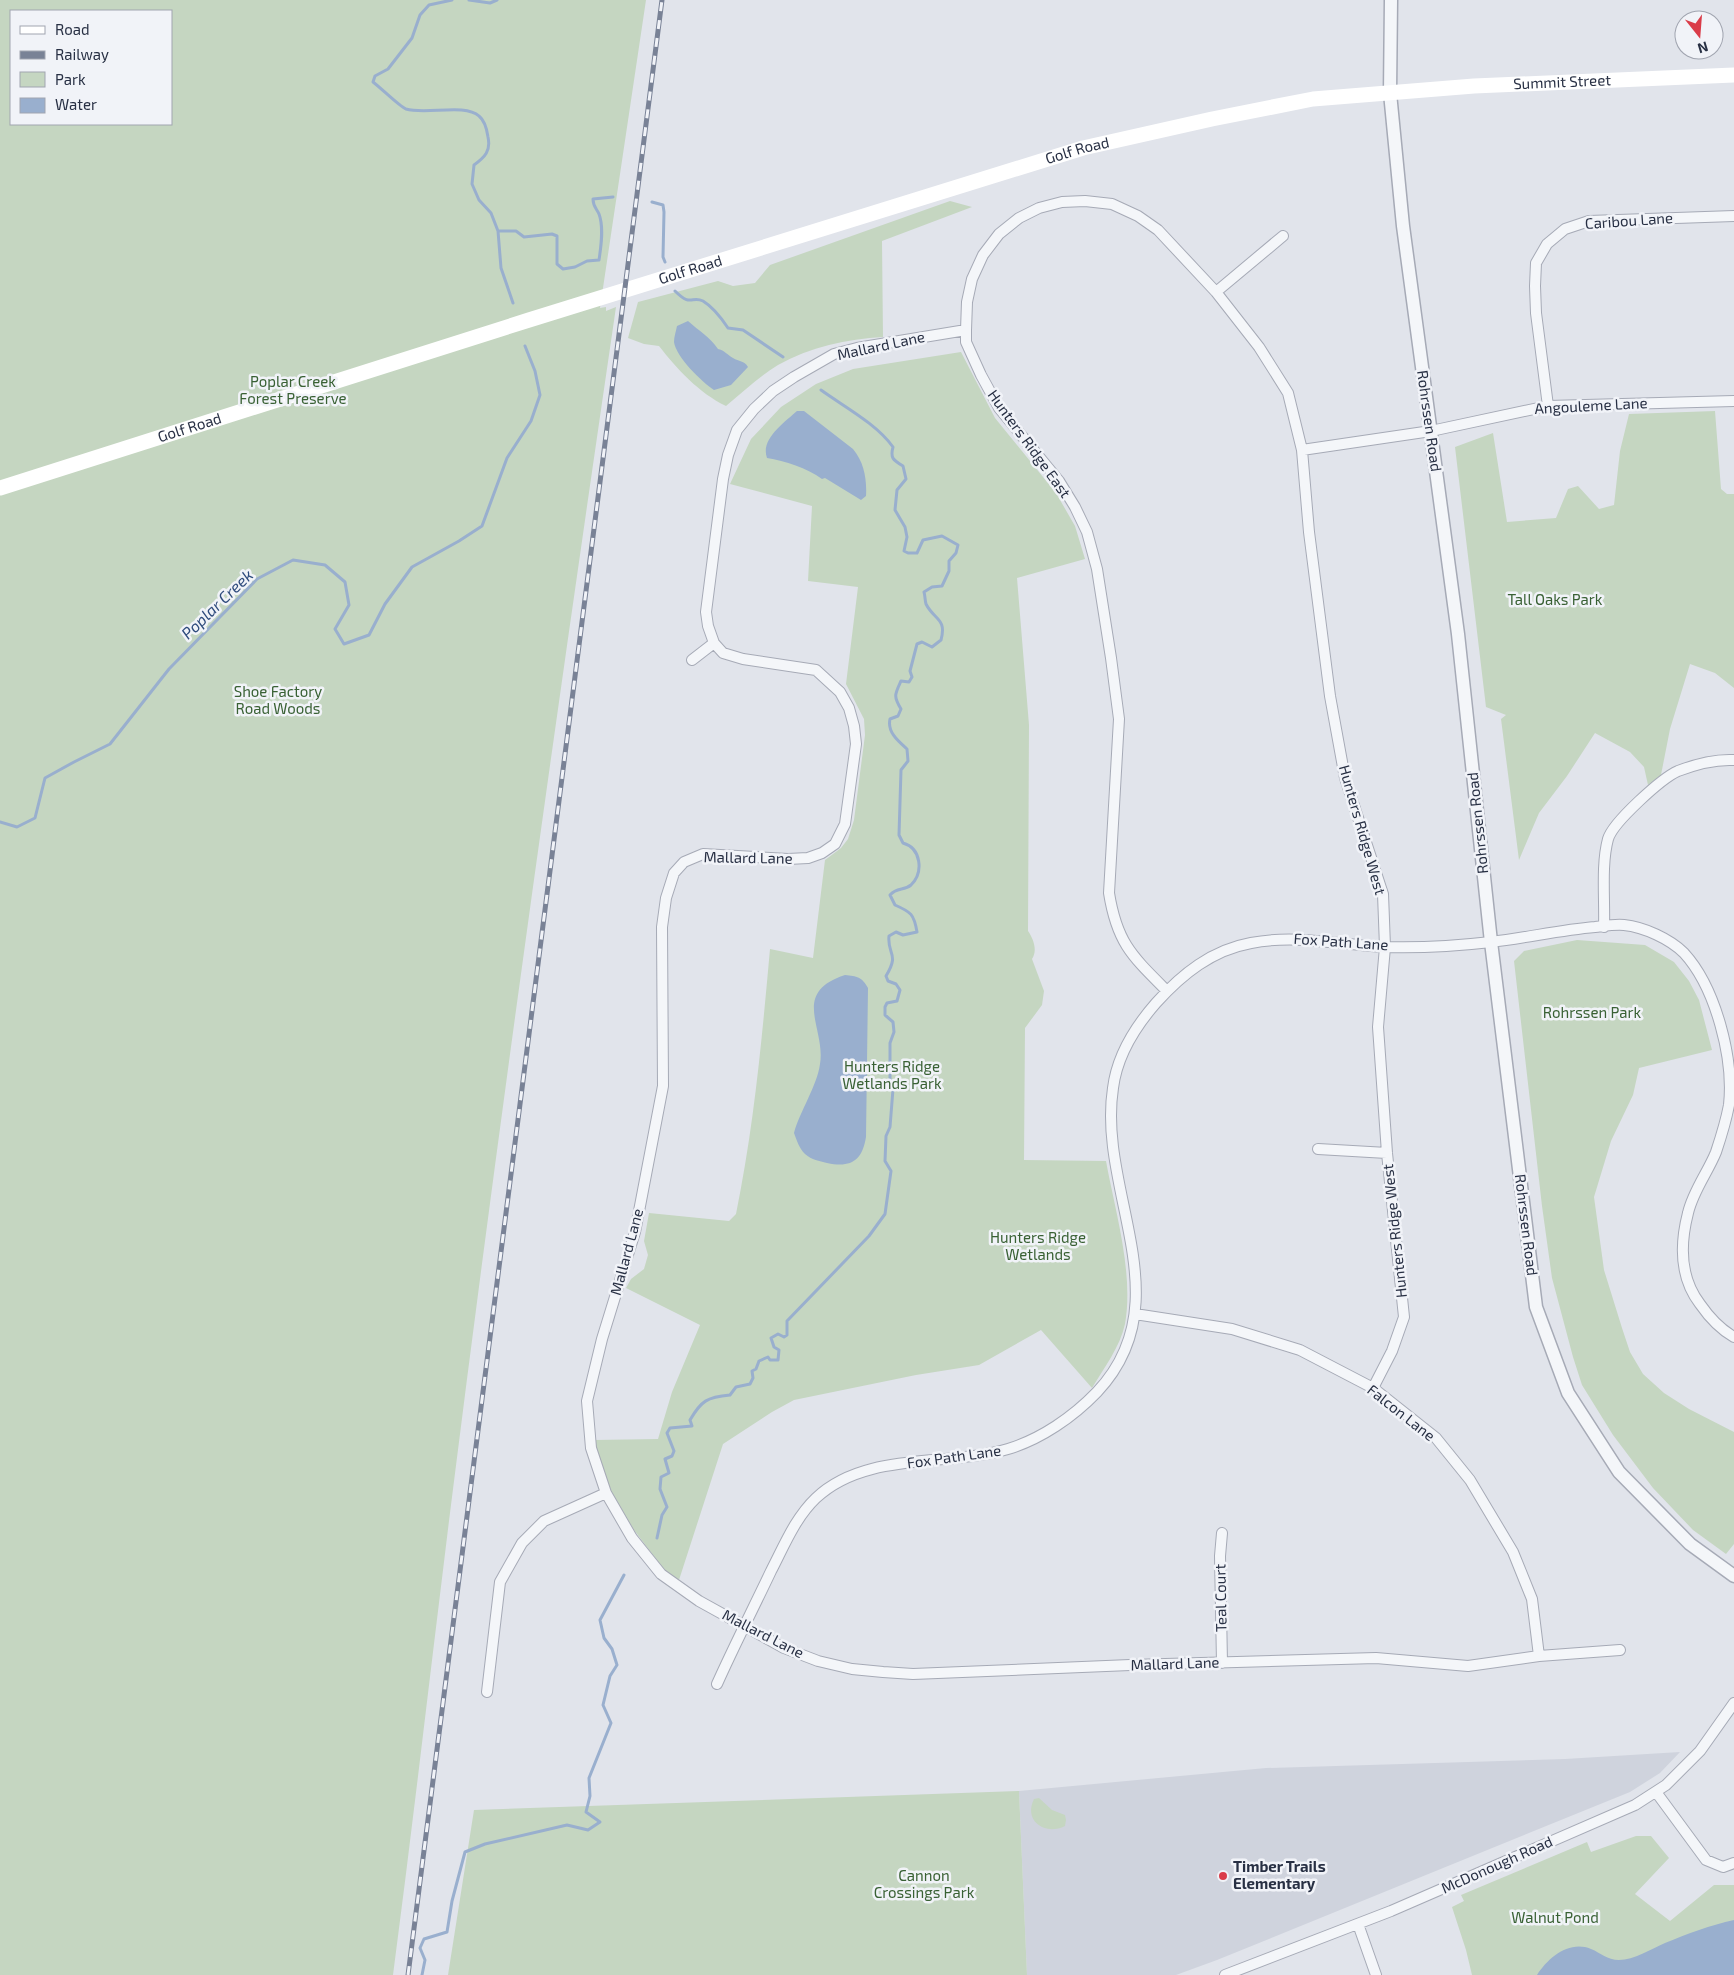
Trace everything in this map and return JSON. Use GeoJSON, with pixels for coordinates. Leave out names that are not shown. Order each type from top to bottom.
{"type":"FeatureCollection","features":[{"type":"Feature","properties":{"kind":"main road","name":"Summit Street"},"geometry":{"type":"LineString","coordinates":[[1390,93],[1474,86],[1734,75]]}},
{"type":"Feature","properties":{"kind":"main road","name":"Golf Road"},"geometry":{"type":"LineString","coordinates":[[0,488],[529,320],[1083,148],[1313,99],[1390,93]]}},
{"type":"Feature","properties":{"kind":"street","name":"Rohrssen Road"},"geometry":{"type":"LineString","coordinates":[[1391,0],[1390,93],[1403,226],[1458,634],[1491,942],[1536,1307],[1568,1393],[1619,1472],[1690,1544],[1734,1576]]}},
{"type":"Feature","properties":{"kind":"street","name":"Hunters Ridge East"},"geometry":{"type":"LineString","coordinates":[[1167,991],[1127,948],[1119,934],[1111,906],[1109,893],[1118,719],[1112,658],[1097,569],[1087,532],[1075,507],[1059,481],[999,408],[981,375],[966,342],[967,302],[972,279],[982,255],[999,234],[1019,218],[1039,208],[1062,202],[1085,201],[1112,204],[1138,216],[1158,230],[1216,292]]}},
{"type":"Feature","properties":{"kind":"street","name":"Caribou Lane"},"geometry":{"type":"LineString","coordinates":[[1548,406],[1536,313],[1535,286],[1536,263],[1547,244],[1565,229],[1589,221],[1734,216]]}},
{"type":"Feature","properties":{"kind":"street"},"geometry":{"type":"LineString","coordinates":[[1216,292],[1283,236]]}},
{"type":"Feature","properties":{"kind":"street","name":"Hunters Ridge West"},"geometry":{"type":"LineString","coordinates":[[1216,292],[1259,347],[1288,393],[1302,450],[1309,532],[1330,696],[1345,778],[1383,894],[1385,947],[1378,1027],[1387,1153],[1404,1317],[1392,1351],[1373,1388]]}},
{"type":"Feature","properties":{"kind":"street","name":"Mallard Lane"},"geometry":{"type":"LineString","coordinates":[[966,330],[866,346],[834,354],[773,391],[754,409],[737,430],[728,455],[723,479],[706,612],[708,626],[714,643],[723,653],[743,659],[816,670],[840,692],[849,708],[856,744],[845,824],[835,844],[822,853],[808,858],[788,859],[703,854],[684,862],[674,873],[666,898],[662,927],[663,1086],[634,1232],[602,1339],[587,1401],[591,1448],[606,1494],[632,1538],[661,1574],[699,1601],[784,1648],[852,1669],[913,1674],[1376,1658],[1468,1666],[1539,1656],[1620,1650]]}},
{"type":"Feature","properties":{"kind":"street","name":"Angouleme Lane"},"geometry":{"type":"LineString","coordinates":[[1302,450],[1431,431],[1548,406],[1734,401]]}},
{"type":"Feature","properties":{"kind":"street"},"geometry":{"type":"LineString","coordinates":[[692,660],[714,643]]}},
{"type":"Feature","properties":{"kind":"street"},"geometry":{"type":"LineString","coordinates":[[1604,926],[1605,856],[1609,837],[1621,818],[1677,772],[1706,762],[1734,760]]}},
{"type":"Feature","properties":{"kind":"street","name":"Fox Path Lane"},"geometry":{"type":"LineString","coordinates":[[717,1684],[797,1522],[819,1495],[854,1473],[881,1467],[987,1453],[1010,1448],[1032,1439],[1072,1415],[1099,1390],[1125,1349],[1135,1314],[1137,1289],[1135,1263],[1113,1148],[1110,1115],[1118,1065],[1132,1035],[1167,991],[1193,968],[1213,956],[1249,943],[1292,938],[1385,947],[1491,942],[1604,926],[1624,925],[1653,933],[1681,950],[1702,976],[1718,1012],[1727,1045],[1731,1078],[1730,1101],[1716,1151],[1688,1210],[1684,1239],[1684,1270],[1690,1291],[1704,1310],[1723,1331],[1734,1337]]}},
{"type":"Feature","properties":{"kind":"street"},"geometry":{"type":"LineString","coordinates":[[1318,1149],[1387,1153]]}},
{"type":"Feature","properties":{"kind":"street","name":"Falcon Lane"},"geometry":{"type":"LineString","coordinates":[[1135,1314],[1232,1329],[1300,1350],[1373,1388],[1436,1438],[1470,1480],[1514,1552],[1532,1598],[1539,1656]]}},
{"type":"Feature","properties":{"kind":"street"},"geometry":{"type":"LineString","coordinates":[[487,1692],[500,1582],[522,1544],[544,1521],[606,1494]]}},
{"type":"Feature","properties":{"kind":"street","name":"Teal Court"},"geometry":{"type":"LineString","coordinates":[[1222,1533],[1220,1556],[1222,1663]]}},
{"type":"Feature","properties":{"kind":"street","name":"McDonough Road"},"geometry":{"type":"LineString","coordinates":[[1224,1975],[1358,1924],[1635,1805],[1666,1785],[1700,1751],[1734,1703]]}},
{"type":"Feature","properties":{"kind":"street"},"geometry":{"type":"LineString","coordinates":[[1656,1792],[1706,1860],[1723,1866],[1734,1863]]}},
{"type":"Feature","properties":{"kind":"street"},"geometry":{"type":"LineString","coordinates":[[1358,1924],[1376,1975]]}},
{"type":"Feature","properties":{"kind":"shaded area","name":"Timber Trails Elementary"},"geometry":{"type":"Polygon","coordinates":[[[1680,1752],[1660,1773],[1630,1792],[1176,1975],[1027,1975],[1019,1791],[1266,1768],[1565,1759],[1680,1752]]]}},
{"type":"Feature","properties":{"kind":"green space","name":"Poplar Creek Forest Preserve"},"geometry":{"type":"Polygon","coordinates":[[[0,0],[646,0],[600,308],[606,307],[606,311],[616,307],[491,1199],[393,1975],[0,1975],[0,0]]]}},
{"type":"Feature","properties":{"kind":"green space"},"geometry":{"type":"Polygon","coordinates":[[[950,201],[972,207],[882,241],[883,337],[829,345],[803,353],[778,365],[726,406],[716,401],[689,380],[659,346],[644,344],[628,338],[638,302],[718,281],[733,286],[755,283],[770,265],[950,201]]]}},
{"type":"Feature","properties":{"kind":"green space","name":"Hunters Ridge Wetlands Park"},"geometry":{"type":"Polygon","coordinates":[[[961,352],[995,418],[1056,493],[1075,526],[1085,559],[1017,578],[1029,725],[1028,931],[1035,948],[1032,959],[1044,991],[1042,1005],[1025,1028],[1024,1160],[1106,1161],[1125,1263],[1127,1304],[1123,1333],[1116,1349],[1092,1388],[1041,1330],[979,1365],[916,1375],[794,1400],[772,1412],[723,1444],[679,1580],[665,1571],[634,1530],[612,1493],[595,1448],[594,1440],[658,1439],[672,1392],[700,1325],[626,1288],[631,1279],[644,1269],[648,1255],[644,1241],[649,1213],[729,1221],[736,1214],[753,1115],[770,949],[813,958],[825,860],[841,848],[848,839],[854,820],[865,735],[864,719],[846,684],[858,587],[808,581],[812,506],[730,484],[751,439],[781,407],[816,384],[853,369],[961,352]]]}},
{"type":"Feature","properties":{"kind":"green space","name":"Tall Oaks Park"},"geometry":{"type":"Polygon","coordinates":[[[1715,411],[1721,489],[1727,494],[1734,494],[1734,688],[1715,673],[1690,664],[1670,729],[1661,775],[1648,785],[1644,767],[1630,752],[1595,733],[1567,776],[1539,813],[1519,860],[1501,719],[1506,715],[1486,707],[1455,447],[1493,433],[1507,522],[1556,518],[1568,489],[1578,486],[1599,509],[1614,505],[1620,451],[1629,414],[1715,411]]]}},
{"type":"Feature","properties":{"kind":"green space","name":"Rohrssen Park"},"geometry":{"type":"Polygon","coordinates":[[[1577,940],[1645,945],[1674,962],[1689,981],[1699,1000],[1712,1050],[1639,1068],[1633,1095],[1611,1141],[1594,1197],[1604,1270],[1630,1352],[1643,1374],[1664,1393],[1689,1409],[1734,1432],[1734,1544],[1726,1554],[1693,1530],[1653,1488],[1613,1435],[1582,1385],[1552,1278],[1514,961],[1524,951],[1577,940]]]}},
{"type":"Feature","properties":{"kind":"green space","name":"Cannon Crossings Park"},"geometry":{"type":"Polygon","coordinates":[[[1019,1791],[1027,1975],[448,1975],[474,1810],[1019,1791]]]}},
{"type":"Feature","properties":{"kind":"green space"},"geometry":{"type":"Polygon","coordinates":[[[1039,1798],[1052,1810],[1065,1815],[1065,1826],[1057,1829],[1044,1828],[1034,1820],[1031,1814],[1031,1807],[1034,1799],[1039,1798]]]}},
{"type":"Feature","properties":{"kind":"green space","name":"Walnut Pond"},"geometry":{"type":"Polygon","coordinates":[[[1636,1836],[1651,1836],[1669,1858],[1635,1894],[1670,1921],[1714,1885],[1734,1885],[1734,1975],[1472,1975],[1452,1907],[1464,1901],[1461,1895],[1587,1842],[1591,1852],[1636,1836]]]}},
{"type":"Feature","properties":{"kind":"water"},"geometry":{"type":"Polygon","coordinates":[[[688,321],[718,349],[743,362],[748,367],[731,385],[714,390],[679,355],[674,342],[677,326],[688,321]]]}},
{"type":"Feature","properties":{"kind":"water"},"geometry":{"type":"Polygon","coordinates":[[[797,411],[804,411],[857,454],[864,471],[866,483],[866,496],[861,500],[825,478],[822,479],[796,466],[767,458],[767,444],[770,438],[797,411]]]}},
{"type":"Feature","properties":{"kind":"water"},"geometry":{"type":"Polygon","coordinates":[[[845,975],[859,978],[864,981],[868,988],[866,1137],[862,1152],[854,1161],[835,1164],[818,1161],[808,1156],[803,1152],[794,1133],[816,1081],[820,1064],[821,1051],[814,1013],[815,1002],[819,991],[828,983],[845,975]]]}},
{"type":"Feature","properties":{"kind":"water"},"geometry":{"type":"Polygon","coordinates":[[[1734,1920],[1734,1975],[1537,1975],[1547,1962],[1567,1949],[1583,1947],[1611,1959],[1625,1960],[1690,1933],[1734,1920]]]}},
{"type":"Feature","properties":{"kind":"waterway","name":"Poplar Creek"},"geometry":{"type":"LineString","coordinates":[[452,0],[429,5],[420,15],[412,38],[388,69],[375,76],[373,82],[406,109],[424,111],[464,110],[473,112],[482,120],[487,131],[489,146],[484,156],[474,165],[472,184],[479,200],[491,213],[498,231],[501,268],[513,303]]}},
{"type":"Feature","properties":{"kind":"waterway","name":"Poplar Creek"},"geometry":{"type":"LineString","coordinates":[[469,0],[490,3],[497,0]]}},
{"type":"Feature","properties":{"kind":"waterway"},"geometry":{"type":"LineString","coordinates":[[498,231],[516,231],[524,237],[552,234],[557,236],[557,264],[563,269],[575,267],[587,261],[599,260],[602,237],[601,225],[593,199],[613,197]]}},
{"type":"Feature","properties":{"kind":"waterway"},"geometry":{"type":"LineString","coordinates":[[652,202],[663,205],[663,257],[665,262]]}},
{"type":"Feature","properties":{"kind":"waterway"},"geometry":{"type":"LineString","coordinates":[[675,291],[685,299],[703,301],[714,310],[728,328],[743,330],[783,357]]}},
{"type":"Feature","properties":{"kind":"waterway","name":"Poplar Creek"},"geometry":{"type":"LineString","coordinates":[[0,822],[17,827],[35,818],[45,778],[110,744],[169,669],[257,579],[293,560],[325,565],[345,582],[349,605],[335,629],[344,644],[369,635],[385,604],[412,567],[482,526],[507,458],[531,421],[540,395],[535,371],[525,346]]}},
{"type":"Feature","properties":{"kind":"waterway"},"geometry":{"type":"LineString","coordinates":[[657,1538],[662,1515],[667,1507],[660,1489],[661,1477],[669,1473],[665,1459],[672,1456],[674,1451],[667,1433],[670,1428],[692,1426],[690,1420],[701,1404],[716,1397],[730,1395],[736,1387],[750,1384],[753,1378],[752,1371],[756,1369],[759,1361],[768,1357],[770,1360],[778,1360],[779,1350],[774,1347],[771,1338],[778,1334],[784,1337],[787,1335],[787,1321],[869,1236],[885,1214],[891,1171],[885,1161],[886,1136],[890,1127],[893,1089],[890,1079],[890,1043],[894,1032],[893,1022],[885,1015],[885,1007],[887,1003],[897,1001],[900,990],[896,984],[888,981],[886,976],[893,958],[889,936],[896,932],[903,935],[917,932],[915,921],[911,914],[895,905],[890,895],[911,885],[918,874],[919,867],[919,861],[914,850],[903,843],[899,835],[901,770],[908,761],[907,749],[892,732],[890,719],[898,716],[901,709],[896,698],[896,692],[901,681],[909,682],[912,677],[910,671],[917,644],[922,642],[932,647],[941,640],[941,623],[926,604],[924,592],[932,587],[942,586],[949,571],[949,561],[956,553],[958,545],[942,536],[923,540],[917,553],[904,551],[907,537],[905,527],[895,510],[897,490],[906,479],[903,466],[893,458],[893,447],[878,431],[821,390]]}},
{"type":"Feature","properties":{"kind":"waterway"},"geometry":{"type":"LineString","coordinates":[[422,1975],[425,1960],[420,1948],[424,1939],[447,1932],[452,1901],[465,1852],[485,1844],[567,1825],[588,1830],[600,1822],[586,1812],[590,1796],[589,1778],[611,1723],[603,1705],[610,1676],[617,1665],[612,1649],[604,1638],[600,1620],[624,1575]]}},
{"type":"Feature","properties":{"kind":"railway"},"geometry":{"type":"LineString","coordinates":[[408,1975],[662,0]]}},
{"type":"Feature","properties":{"kind":"place","name":"Timber Trails Elementary"},"geometry":{"type":"Point","coordinates":[1223,1876]}},
{"type":"Feature","properties":{"kind":"park label","name":"Shoe Factory Road Woods"},"geometry":{"type":"Point","coordinates":[278,700]}},
{"type":"Feature","properties":{"kind":"park label","name":"Hunters Ridge Wetlands"},"geometry":{"type":"Point","coordinates":[1038,1246]}}]}
